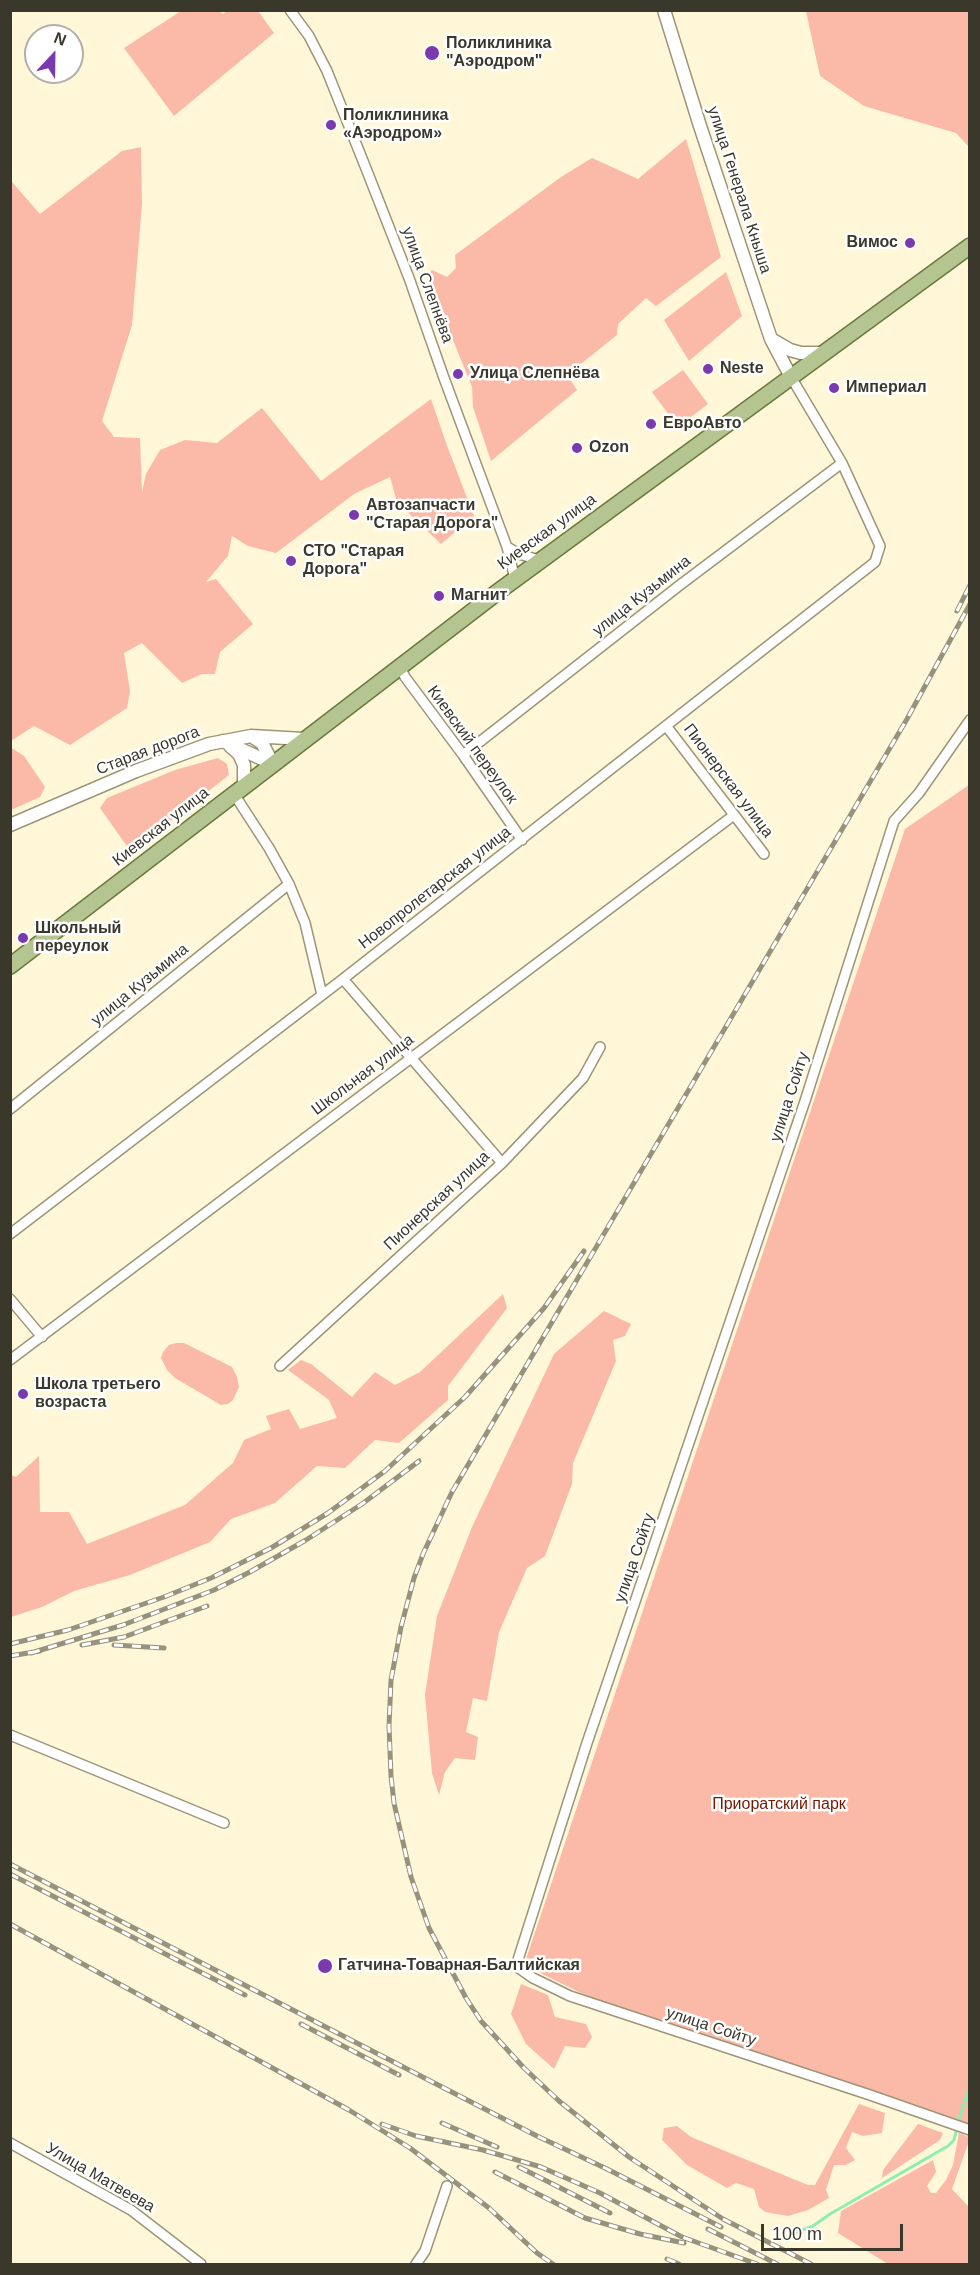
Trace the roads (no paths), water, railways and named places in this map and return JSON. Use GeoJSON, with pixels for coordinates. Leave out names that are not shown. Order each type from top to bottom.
{"type":"FeatureCollection","features":[{"type":"Feature","properties":{"kind":"main road","name":"Киевская улица"},"geometry":{"type":"LineString","coordinates":[[10,966],[540,560],[969,246]]}},
{"type":"Feature","properties":{"kind":"street","name":"улица Слепнёва"},"geometry":{"type":"LineString","coordinates":[[290,10],[309,36],[340,101],[410,278],[444,378],[507,547],[515,579]]}},
{"type":"Feature","properties":{"kind":"street","name":"улица Генерала Кныша"},"geometry":{"type":"LineString","coordinates":[[664,10],[771,339],[791,377]]}},
{"type":"Feature","properties":{"kind":"street"},"geometry":{"type":"LineString","coordinates":[[771,339],[790,350],[801,353],[823,353]]}},
{"type":"Feature","properties":{"kind":"street"},"geometry":{"type":"LineString","coordinates":[[791,377],[842,463]]}},
{"type":"Feature","properties":{"kind":"street","name":"Новопролетарская улица"},"geometry":{"type":"LineString","coordinates":[[10,1234],[522,840],[875,562],[880,546],[842,463]]}},
{"type":"Feature","properties":{"kind":"street","name":"улица Кузьмина"},"geometry":{"type":"LineString","coordinates":[[463,755],[680,585],[842,463]]}},
{"type":"Feature","properties":{"kind":"street"},"geometry":{"type":"LineString","coordinates":[[507,547],[519,554],[540,560]]}},
{"type":"Feature","properties":{"kind":"street","name":"Киевский переулок"},"geometry":{"type":"LineString","coordinates":[[400,667],[522,840]]}},
{"type":"Feature","properties":{"kind":"street","name":"улица Сойту"},"geometry":{"type":"LineString","coordinates":[[969,720],[919,793],[894,821],[805,1101],[587,1743],[516,1965],[533,1978],[570,1996],[969,2130]]}},
{"type":"Feature","properties":{"kind":"street","name":"Пионерская улица"},"geometry":{"type":"LineString","coordinates":[[667,727],[764,854]]}},
{"type":"Feature","properties":{"kind":"street"},"geometry":{"type":"LineString","coordinates":[[251,736],[262,743],[273,764]]}},
{"type":"Feature","properties":{"kind":"street","name":"Старая дорога"},"geometry":{"type":"LineString","coordinates":[[10,825],[156,763],[222,741],[251,736],[304,739]]}},
{"type":"Feature","properties":{"kind":"street"},"geometry":{"type":"LineString","coordinates":[[222,741],[273,764]]}},
{"type":"Feature","properties":{"kind":"street"},"geometry":{"type":"LineString","coordinates":[[222,741],[239,754],[244,765],[239,790],[289,884],[304,922],[322,994]]}},
{"type":"Feature","properties":{"kind":"street","name":"Школьная улица"},"geometry":{"type":"LineString","coordinates":[[10,1360],[734,815]]}},
{"type":"Feature","properties":{"kind":"street","name":"улица Кузьмина"},"geometry":{"type":"LineString","coordinates":[[10,1108],[289,884]]}},
{"type":"Feature","properties":{"kind":"street"},"geometry":{"type":"LineString","coordinates":[[343,979],[502,1163]]}},
{"type":"Feature","properties":{"kind":"street","name":"Пионерская улица"},"geometry":{"type":"LineString","coordinates":[[280,1366],[502,1163],[584,1078],[600,1047]]}},
{"type":"Feature","properties":{"kind":"street"},"geometry":{"type":"LineString","coordinates":[[10,1299],[42,1337]]}},
{"type":"Feature","properties":{"kind":"street"},"geometry":{"type":"LineString","coordinates":[[10,1735],[224,1823]]}},
{"type":"Feature","properties":{"kind":"street","name":"Улица Матвеева"},"geometry":{"type":"LineString","coordinates":[[10,2144],[131,2210],[201,2265]]}},
{"type":"Feature","properties":{"kind":"street"},"geometry":{"type":"LineString","coordinates":[[416,2265],[425,2251],[447,2186]]}},
{"type":"Feature","properties":{"kind":"waterway"},"geometry":{"type":"LineString","coordinates":[[959,2119],[970,2086]]}},
{"type":"Feature","properties":{"kind":"waterway"},"geometry":{"type":"LineString","coordinates":[[787,2241],[797,2232],[813,2226],[948,2146],[954,2140],[956,2132]]}},
{"type":"Feature","properties":{"kind":"railway"},"geometry":{"type":"LineString","coordinates":[[957,611],[970,585]]}},
{"type":"Feature","properties":{"kind":"railway"},"geometry":{"type":"LineString","coordinates":[[811,2264],[723,2219],[629,2157],[559,2101],[524,2068],[481,2021],[466,1998],[429,1928],[411,1877],[394,1803],[391,1776],[389,1726],[391,1680],[401,1627],[414,1578],[452,1492],[907,719],[970,604]]}},
{"type":"Feature","properties":{"kind":"railway"},"geometry":{"type":"LineString","coordinates":[[10,1644],[68,1630],[211,1578],[271,1548],[328,1513],[385,1471],[465,1397],[544,1308],[584,1251]]}},
{"type":"Feature","properties":{"kind":"railway"},"geometry":{"type":"LineString","coordinates":[[31,1653],[123,1625],[214,1590],[306,1540],[362,1504],[419,1461]]}},
{"type":"Feature","properties":{"kind":"railway"},"geometry":{"type":"LineString","coordinates":[[82,1645],[124,1637],[207,1606]]}},
{"type":"Feature","properties":{"kind":"railway"},"geometry":{"type":"LineString","coordinates":[[114,1645],[164,1648]]}},
{"type":"Feature","properties":{"kind":"railway"},"geometry":{"type":"LineString","coordinates":[[10,1656],[40,1651]]}},
{"type":"Feature","properties":{"kind":"railway"},"geometry":{"type":"LineString","coordinates":[[10,1864],[537,2136],[721,2227]]}},
{"type":"Feature","properties":{"kind":"railway"},"geometry":{"type":"LineString","coordinates":[[10,1874],[245,1995]]}},
{"type":"Feature","properties":{"kind":"railway"},"geometry":{"type":"LineString","coordinates":[[10,1924],[349,2110],[410,2148],[489,2208],[537,2253],[553,2264]]}},
{"type":"Feature","properties":{"kind":"railway"},"geometry":{"type":"LineString","coordinates":[[301,2024],[399,2075]]}},
{"type":"Feature","properties":{"kind":"railway"},"geometry":{"type":"LineString","coordinates":[[442,2123],[497,2147]]}},
{"type":"Feature","properties":{"kind":"railway"},"geometry":{"type":"LineString","coordinates":[[382,2124],[416,2136],[483,2150],[541,2167],[600,2193],[682,2237],[757,2264]]}},
{"type":"Feature","properties":{"kind":"railway"},"geometry":{"type":"LineString","coordinates":[[519,2167],[610,2213]]}},
{"type":"Feature","properties":{"kind":"railway"},"geometry":{"type":"LineString","coordinates":[[495,2172],[585,2218],[640,2234],[684,2243]]}},
{"type":"Feature","properties":{"kind":"railway"},"geometry":{"type":"LineString","coordinates":[[708,2229],[777,2264]]}},
{"type":"Feature","properties":{"kind":"railway"},"geometry":{"type":"LineString","coordinates":[[667,2259],[679,2264]]}},
{"type":"Feature","properties":{"kind":"place","name":"Поликлиника \"Аэродром\""},"geometry":{"type":"Point","coordinates":[432,53]}},
{"type":"Feature","properties":{"kind":"place","name":"Поликлиника «Аэродром»"},"geometry":{"type":"Point","coordinates":[331,125]}},
{"type":"Feature","properties":{"kind":"place","name":"Вимос"},"geometry":{"type":"Point","coordinates":[910,243]}},
{"type":"Feature","properties":{"kind":"place","name":"Neste"},"geometry":{"type":"Point","coordinates":[708,369]}},
{"type":"Feature","properties":{"kind":"place","name":"Улица Слепнёва"},"geometry":{"type":"Point","coordinates":[458,374]}},
{"type":"Feature","properties":{"kind":"place","name":"Империал"},"geometry":{"type":"Point","coordinates":[834,388]}},
{"type":"Feature","properties":{"kind":"place","name":"ЕвроАвто"},"geometry":{"type":"Point","coordinates":[651,424]}},
{"type":"Feature","properties":{"kind":"place","name":"Ozon"},"geometry":{"type":"Point","coordinates":[577,448]}},
{"type":"Feature","properties":{"kind":"place","name":"Автозапчасти \"Старая Дорога\""},"geometry":{"type":"Point","coordinates":[354,515]}},
{"type":"Feature","properties":{"kind":"place","name":"СТО \"Старая Дорога\""},"geometry":{"type":"Point","coordinates":[291,561]}},
{"type":"Feature","properties":{"kind":"place","name":"Магнит"},"geometry":{"type":"Point","coordinates":[439,596]}},
{"type":"Feature","properties":{"kind":"place","name":"Школьный переулок"},"geometry":{"type":"Point","coordinates":[23,938]}},
{"type":"Feature","properties":{"kind":"place","name":"Школа третьего возраста"},"geometry":{"type":"Point","coordinates":[23,1394]}},
{"type":"Feature","properties":{"kind":"place","name":"Гатчина-Товарная-Балтийская"},"geometry":{"type":"Point","coordinates":[325,1966]}},
{"type":"Feature","properties":{"kind":"park label","name":"Приоратский парк"},"geometry":{"type":"Point","coordinates":[779,1805]}}]}
